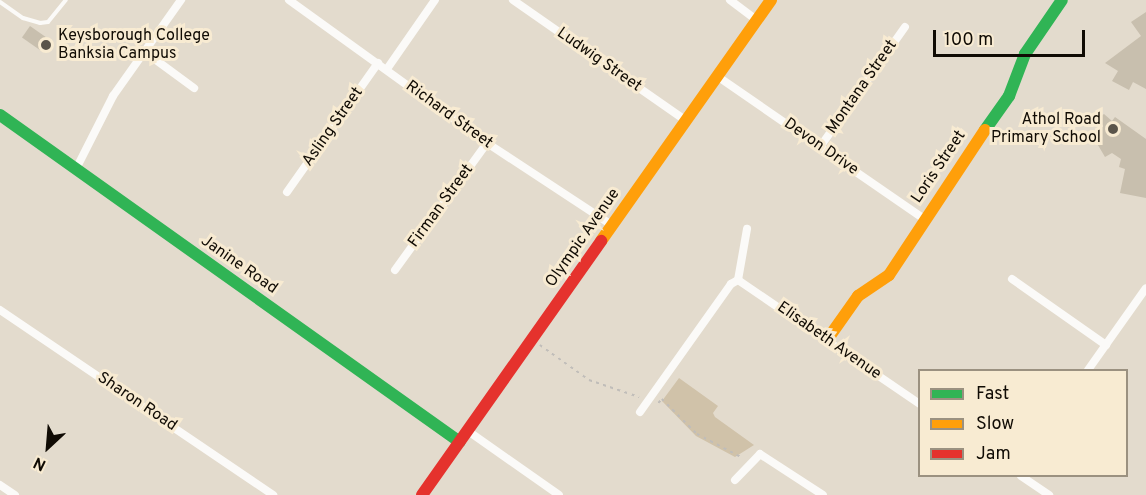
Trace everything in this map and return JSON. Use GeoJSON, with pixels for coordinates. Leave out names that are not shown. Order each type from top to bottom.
{"type":"FeatureCollection","features":[{"type":"Feature","properties":{"kind":"street"},"geometry":{"type":"LineString","coordinates":[[76,169],[113,96],[181,0]]}},
{"type":"Feature","properties":{"kind":"street","name":"Richard Street"},"geometry":{"type":"LineString","coordinates":[[289,0],[487,143],[612,225]]}},
{"type":"Feature","properties":{"kind":"street"},"geometry":{"type":"LineString","coordinates":[[387,69],[435,0]]}},
{"type":"Feature","properties":{"kind":"street","name":"Ludwig Street"},"geometry":{"type":"LineString","coordinates":[[513,0],[685,120]]}},
{"type":"Feature","properties":{"kind":"street"},"geometry":{"type":"LineString","coordinates":[[730,0],[757,20]]}},
{"type":"Feature","properties":{"kind":"street","name":"Olympic Avenue"},"geometry":{"type":"LineString","coordinates":[[423,495],[771,0]]}},
{"type":"Feature","properties":{"kind":"street","name":"Loris Street"},"geometry":{"type":"LineString","coordinates":[[827,339],[858,296],[890,275],[919,233],[924,219],[1009,96],[1025,54],[1062,0]]}},
{"type":"Feature","properties":{"kind":"street","name":"Montana Street"},"geometry":{"type":"LineString","coordinates":[[820,147],[905,27]]}},
{"type":"Feature","properties":{"kind":"street"},"geometry":{"type":"LineString","coordinates":[[145,52],[194,88]]}},
{"type":"Feature","properties":{"kind":"street","name":"Asling Street"},"geometry":{"type":"LineString","coordinates":[[287,192],[378,63]]}},
{"type":"Feature","properties":{"kind":"street","name":"Devon Drive"},"geometry":{"type":"LineString","coordinates":[[717,76],[924,219]]}},
{"type":"Feature","properties":{"kind":"street","name":"Janine Road"},"geometry":{"type":"LineString","coordinates":[[0,115],[460,442]]}},
{"type":"Feature","properties":{"kind":"street","name":"Firman Street"},"geometry":{"type":"LineString","coordinates":[[395,270],[487,143]]}},
{"type":"Feature","properties":{"kind":"street"},"geometry":{"type":"LineString","coordinates":[[640,412],[731,284],[738,280],[747,229]]}},
{"type":"Feature","properties":{"kind":"street"},"geometry":{"type":"LineString","coordinates":[[1012,279],[1106,345]]}},
{"type":"Feature","properties":{"kind":"street","name":"Elisabeth Avenue"},"geometry":{"type":"LineString","coordinates":[[738,280],[918,403]]}},
{"type":"Feature","properties":{"kind":"street"},"geometry":{"type":"LineString","coordinates":[[1089,369],[1146,288]]}},
{"type":"Feature","properties":{"kind":"street","name":"Sharon Road"},"geometry":{"type":"LineString","coordinates":[[0,310],[273,495]]}},
{"type":"Feature","properties":{"kind":"street"},"geometry":{"type":"LineString","coordinates":[[468,431],[559,495]]}},
{"type":"Feature","properties":{"kind":"street"},"geometry":{"type":"LineString","coordinates":[[735,480],[756,456],[766,456],[823,495]]}},
{"type":"Feature","properties":{"kind":"street"},"geometry":{"type":"LineString","coordinates":[[1022,477],[1048,495]]}},
{"type":"Feature","properties":{"kind":"street"},"geometry":{"type":"LineString","coordinates":[[0,485],[15,495]]}},
{"type":"Feature","properties":{"kind":"lane"},"geometry":{"type":"LineString","coordinates":[[0,2],[40,23],[48,22],[66,0]]}},
{"type":"Feature","properties":{"kind":"path"},"geometry":{"type":"LineString","coordinates":[[532,339],[589,380],[648,400],[660,403],[662,399],[697,435],[749,462]]}},
{"type":"Feature","properties":{"kind":"shaded area"},"geometry":{"type":"Polygon","coordinates":[[[679,378],[718,406],[713,413],[715,417],[754,445],[735,457],[696,436],[662,401],[679,378]]]}},
{"type":"Feature","properties":{"kind":"building"},"geometry":{"type":"Polygon","coordinates":[[[1146,12],[1146,89],[1133,82],[1129,90],[1112,81],[1118,71],[1105,63],[1141,36],[1131,22],[1146,12]]]}},
{"type":"Feature","properties":{"kind":"building"},"geometry":{"type":"Polygon","coordinates":[[[30,26],[50,40],[42,51],[22,37],[30,26]]]}},
{"type":"Feature","properties":{"kind":"building"},"geometry":{"type":"Polygon","coordinates":[[[1104,114],[1112,121],[1115,117],[1146,139],[1146,198],[1120,193],[1125,169],[1119,167],[1121,159],[1112,153],[1105,157],[1092,135],[1102,131],[1094,121],[1104,114]]]}},
{"type":"Feature","properties":{"kind":"traffic: fast"},"geometry":{"type":"LineString","coordinates":[[985,130],[1009,96],[1025,54],[1062,0]]}},
{"type":"Feature","properties":{"kind":"traffic: fast"},"geometry":{"type":"LineString","coordinates":[[0,115],[460,442]]}},
{"type":"Feature","properties":{"kind":"traffic: slow"},"geometry":{"type":"LineString","coordinates":[[601,241],[771,0]]}},
{"type":"Feature","properties":{"kind":"traffic: slow"},"geometry":{"type":"LineString","coordinates":[[827,340],[858,296],[889,275],[985,130]]}},
{"type":"Feature","properties":{"kind":"traffic: jam"},"geometry":{"type":"LineString","coordinates":[[422,495],[601,241]]}},
{"type":"Feature","properties":{"kind":"place","name":"Keysborough College Banksia Campus"},"geometry":{"type":"Point","coordinates":[46,45]}},
{"type":"Feature","properties":{"kind":"place","name":"Athol Road Primary School"},"geometry":{"type":"Point","coordinates":[1113,129]}}]}
